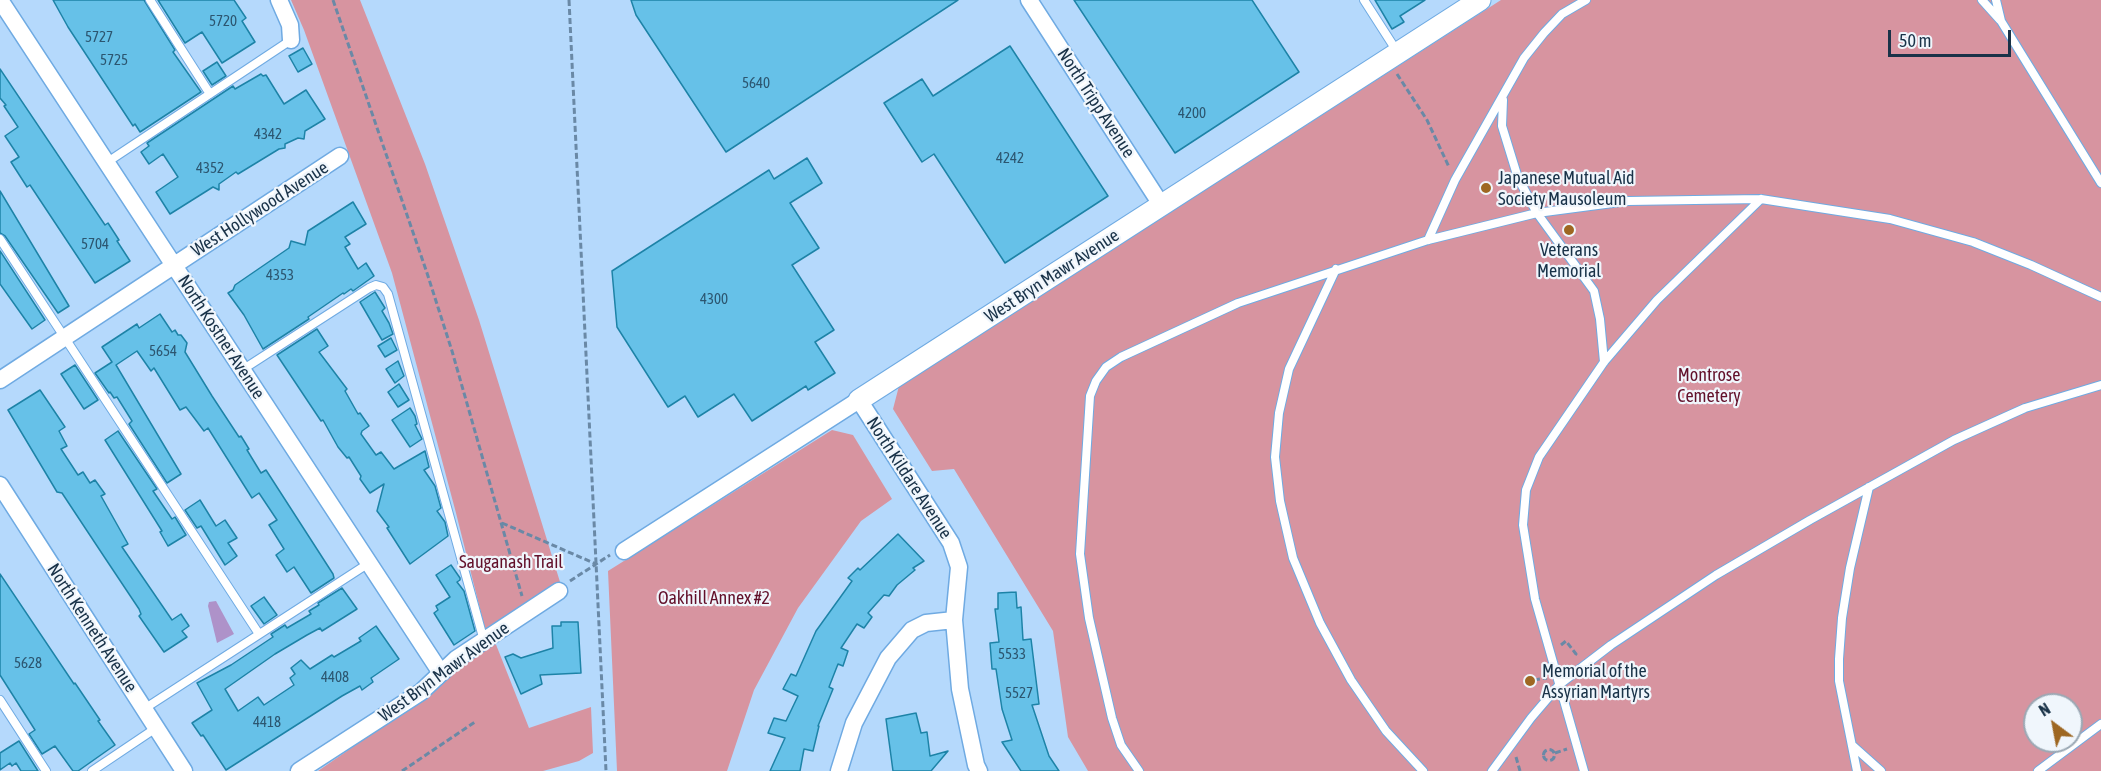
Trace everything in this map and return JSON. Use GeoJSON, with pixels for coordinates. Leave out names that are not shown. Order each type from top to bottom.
{"type":"FeatureCollection","features":[{"type":"Feature","properties":{"kind":"street","name":"North Kostner Avenue"},"geometry":{"type":"LineString","coordinates":[[0,0],[441,673]]}},
{"type":"Feature","properties":{"kind":"street"},"geometry":{"type":"LineString","coordinates":[[279,0],[290,25],[291,40]]}},
{"type":"Feature","properties":{"kind":"street","name":"North Tripp Avenue"},"geometry":{"type":"LineString","coordinates":[[1029,0],[1162,206]]}},
{"type":"Feature","properties":{"kind":"street","name":"West Bryn Mawr Avenue"},"geometry":{"type":"LineString","coordinates":[[624,551],[1480,0]]}},
{"type":"Feature","properties":{"kind":"street","name":"West Hollywood Avenue"},"geometry":{"type":"LineString","coordinates":[[0,380],[340,156]]}},
{"type":"Feature","properties":{"kind":"street","name":"North Kildare Avenue"},"geometry":{"type":"LineString","coordinates":[[859,400],[951,543],[959,567],[954,620],[960,689],[979,771]]}},
{"type":"Feature","properties":{"kind":"street","name":"North Kenneth Avenue"},"geometry":{"type":"LineString","coordinates":[[0,485],[184,771]]}},
{"type":"Feature","properties":{"kind":"street","name":"West Bryn Mawr Avenue"},"geometry":{"type":"LineString","coordinates":[[299,771],[421,692],[456,659],[564,586]]}},
{"type":"Feature","properties":{"kind":"street"},"geometry":{"type":"LineString","coordinates":[[840,771],[854,723],[888,658],[912,630],[926,623],[954,620]]}},
{"type":"Feature","properties":{"kind":"lane"},"geometry":{"type":"LineString","coordinates":[[150,0],[210,94]]}},
{"type":"Feature","properties":{"kind":"lane"},"geometry":{"type":"LineString","coordinates":[[1364,0],[1393,56]]}},
{"type":"Feature","properties":{"kind":"lane"},"geometry":{"type":"LineString","coordinates":[[1428,240],[1455,180],[1524,58],[1562,14],[1586,0]]}},
{"type":"Feature","properties":{"kind":"lane"},"geometry":{"type":"LineString","coordinates":[[1982,0],[2001,21],[2101,183]]}},
{"type":"Feature","properties":{"kind":"lane"},"geometry":{"type":"LineString","coordinates":[[1996,0],[2001,21]]}},
{"type":"Feature","properties":{"kind":"lane"},"geometry":{"type":"LineString","coordinates":[[106,163],[291,40]]}},
{"type":"Feature","properties":{"kind":"lane"},"geometry":{"type":"LineString","coordinates":[[1503,97],[1502,126],[1518,178],[1536,213],[1594,291],[1600,319],[1604,362]]}},
{"type":"Feature","properties":{"kind":"lane"},"geometry":{"type":"LineString","coordinates":[[1584,771],[1535,599],[1523,525],[1526,490],[1539,457],[1604,362],[1657,300],[1761,199]]}},
{"type":"Feature","properties":{"kind":"lane"},"geometry":{"type":"LineString","coordinates":[[1139,771],[1121,746],[1112,718],[1089,618],[1080,554],[1090,396],[1096,381],[1106,367],[1121,357],[1238,303],[1428,240],[1536,213],[1628,201],[1761,199],[1890,219],[1973,242],[2101,297]]}},
{"type":"Feature","properties":{"kind":"lane"},"geometry":{"type":"LineString","coordinates":[[0,239],[259,634]]}},
{"type":"Feature","properties":{"kind":"lane"},"geometry":{"type":"LineString","coordinates":[[1336,269],[1288,369],[1279,413],[1275,457],[1280,501],[1293,558],[1320,623],[1351,680],[1380,723],[1422,771]]}},
{"type":"Feature","properties":{"kind":"lane"},"geometry":{"type":"LineString","coordinates":[[242,370],[369,288],[376,285],[383,287],[391,302],[484,641]]}},
{"type":"Feature","properties":{"kind":"lane"},"geometry":{"type":"LineString","coordinates":[[1492,771],[1531,718],[1560,684],[1611,645],[1716,575],[1954,440],[2025,408],[2101,385]]}},
{"type":"Feature","properties":{"kind":"lane"},"geometry":{"type":"LineString","coordinates":[[1857,771],[1839,681],[1839,659],[1842,618],[1850,568],[1869,487]]}},
{"type":"Feature","properties":{"kind":"lane"},"geometry":{"type":"LineString","coordinates":[[144,709],[369,562]]}},
{"type":"Feature","properties":{"kind":"lane"},"geometry":{"type":"LineString","coordinates":[[0,700],[46,771]]}},
{"type":"Feature","properties":{"kind":"lane"},"geometry":{"type":"LineString","coordinates":[[2038,771],[2101,724]]}},
{"type":"Feature","properties":{"kind":"lane"},"geometry":{"type":"LineString","coordinates":[[92,771],[156,728]]}},
{"type":"Feature","properties":{"kind":"lane"},"geometry":{"type":"LineString","coordinates":[[1853,746],[1881,771]]}},
{"type":"Feature","properties":{"kind":"path"},"geometry":{"type":"LineString","coordinates":[[333,0],[427,273],[526,613]]}},
{"type":"Feature","properties":{"kind":"path"},"geometry":{"type":"LineString","coordinates":[[569,0],[606,771]]}},
{"type":"Feature","properties":{"kind":"path"},"geometry":{"type":"LineString","coordinates":[[1393,56],[1455,180]]}},
{"type":"Feature","properties":{"kind":"path"},"geometry":{"type":"LineString","coordinates":[[501,522],[596,564]]}},
{"type":"Feature","properties":{"kind":"path"},"geometry":{"type":"LineString","coordinates":[[564,586],[618,549],[624,551]]}},
{"type":"Feature","properties":{"kind":"path"},"geometry":{"type":"LineString","coordinates":[[402,771],[475,722]]}},
{"type":"Feature","properties":{"kind":"green space","name":"Sauganash Trail"},"geometry":{"type":"Polygon","coordinates":[[[291,0],[360,0],[425,164],[479,320],[560,582],[485,629],[392,273],[291,0]]]}},
{"type":"Feature","properties":{"kind":"green space","name":"Montrose Cemetery"},"geometry":{"type":"Polygon","coordinates":[[[1501,0],[2101,0],[2101,771],[1088,771],[1068,737],[1053,631],[954,469],[932,471],[893,409],[899,386],[1501,0]]]}},
{"type":"Feature","properties":{"kind":"green space","name":"Oakhill Annex #2"},"geometry":{"type":"Polygon","coordinates":[[[832,430],[853,435],[892,499],[861,521],[798,608],[754,690],[727,771],[617,771],[608,571],[832,430]]]}},
{"type":"Feature","properties":{"kind":"green space"},"geometry":{"type":"Polygon","coordinates":[[[495,642],[529,728],[591,707],[593,753],[579,761],[543,771],[318,771],[434,691],[445,675],[495,642]]]}},
{"type":"Feature","properties":{"kind":"shaded area"},"geometry":{"type":"Polygon","coordinates":[[[216,601],[234,634],[217,643],[208,606],[209,602],[216,601]]]}},
{"type":"Feature","properties":{"kind":"building"},"geometry":{"type":"Polygon","coordinates":[[[53,0],[144,0],[175,50],[173,52],[201,92],[140,132],[135,124],[133,126],[68,27],[53,0]]]}},
{"type":"Feature","properties":{"kind":"building"},"geometry":{"type":"Polygon","coordinates":[[[158,0],[234,0],[246,18],[242,21],[255,42],[222,63],[202,32],[185,43],[158,0]]]}},
{"type":"Feature","properties":{"kind":"building"},"geometry":{"type":"Polygon","coordinates":[[[631,0],[958,0],[726,152],[636,15],[631,0]]]}},
{"type":"Feature","properties":{"kind":"building"},"geometry":{"type":"Polygon","coordinates":[[[1074,0],[1252,0],[1299,72],[1175,153],[1074,0]]]}},
{"type":"Feature","properties":{"kind":"building"},"geometry":{"type":"Polygon","coordinates":[[[1375,0],[1425,0],[1400,16],[1404,22],[1392,29],[1375,0]]]}},
{"type":"Feature","properties":{"kind":"building"},"geometry":{"type":"Polygon","coordinates":[[[1010,46],[1108,196],[1005,263],[934,154],[922,162],[884,103],[922,79],[933,96],[1010,46]]]}},
{"type":"Feature","properties":{"kind":"building"},"geometry":{"type":"Polygon","coordinates":[[[303,48],[312,64],[298,72],[289,56],[303,48]]]}},
{"type":"Feature","properties":{"kind":"building"},"geometry":{"type":"Polygon","coordinates":[[[217,62],[226,76],[212,85],[203,71],[217,62]]]}},
{"type":"Feature","properties":{"kind":"building"},"geometry":{"type":"Polygon","coordinates":[[[0,69],[105,225],[108,223],[130,261],[95,283],[30,185],[27,187],[11,162],[19,157],[5,136],[18,127],[0,98],[0,69]]]}},
{"type":"Feature","properties":{"kind":"building"},"geometry":{"type":"Polygon","coordinates":[[[261,74],[266,75],[284,104],[306,90],[325,119],[305,131],[304,139],[298,138],[285,144],[285,148],[279,149],[238,174],[236,172],[219,184],[219,190],[213,187],[170,214],[156,192],[178,177],[163,154],[149,164],[141,152],[149,146],[147,143],[233,86],[235,89],[261,74]]]}},
{"type":"Feature","properties":{"kind":"building"},"geometry":{"type":"Polygon","coordinates":[[[807,158],[822,183],[790,203],[819,248],[792,265],[834,330],[815,342],[835,373],[808,390],[806,386],[752,421],[734,394],[698,417],[685,396],[668,407],[617,327],[612,271],[769,170],[774,179],[807,158]]]}},
{"type":"Feature","properties":{"kind":"building"},"geometry":{"type":"Polygon","coordinates":[[[0,191],[69,306],[58,313],[5,236],[0,233],[0,191]]]}},
{"type":"Feature","properties":{"kind":"building"},"geometry":{"type":"Polygon","coordinates":[[[353,202],[366,224],[345,237],[350,244],[345,247],[358,269],[366,263],[374,276],[353,291],[351,289],[343,293],[308,317],[309,319],[263,349],[244,315],[228,293],[235,285],[289,248],[291,241],[305,245],[308,231],[353,202]]]}},
{"type":"Feature","properties":{"kind":"building"},"geometry":{"type":"Polygon","coordinates":[[[0,251],[45,320],[32,329],[0,284],[0,251]]]}},
{"type":"Feature","properties":{"kind":"building"},"geometry":{"type":"Polygon","coordinates":[[[375,292],[385,308],[382,311],[393,334],[382,340],[360,302],[375,292]]]}},
{"type":"Feature","properties":{"kind":"building"},"geometry":{"type":"Polygon","coordinates":[[[160,314],[172,332],[175,330],[187,343],[185,352],[212,396],[239,437],[241,436],[261,473],[266,470],[333,574],[334,578],[311,593],[294,567],[287,572],[276,555],[284,549],[269,525],[277,520],[259,493],[252,498],[208,428],[204,431],[186,407],[180,410],[154,368],[151,371],[137,351],[116,365],[181,474],[167,483],[129,424],[132,421],[117,397],[114,398],[109,393],[95,373],[112,362],[102,347],[137,324],[139,328],[160,314]]]}},
{"type":"Feature","properties":{"kind":"building"},"geometry":{"type":"Polygon","coordinates":[[[317,329],[328,346],[319,352],[347,389],[345,391],[358,414],[360,413],[369,426],[361,434],[376,455],[381,452],[394,469],[425,451],[429,467],[424,470],[435,486],[441,508],[437,511],[445,522],[448,536],[410,564],[377,511],[384,484],[370,493],[349,457],[347,458],[338,447],[323,420],[321,421],[277,355],[317,329]]]}},
{"type":"Feature","properties":{"kind":"building"},"geometry":{"type":"Polygon","coordinates":[[[391,338],[397,350],[385,357],[378,346],[391,338]]]}},
{"type":"Feature","properties":{"kind":"building"},"geometry":{"type":"Polygon","coordinates":[[[398,361],[404,376],[395,383],[386,369],[398,361]]]}},
{"type":"Feature","properties":{"kind":"building"},"geometry":{"type":"Polygon","coordinates":[[[75,365],[98,400],[84,409],[61,374],[75,365]]]}},
{"type":"Feature","properties":{"kind":"building"},"geometry":{"type":"Polygon","coordinates":[[[399,384],[409,400],[398,407],[388,392],[399,384]]]}},
{"type":"Feature","properties":{"kind":"building"},"geometry":{"type":"Polygon","coordinates":[[[40,390],[65,427],[59,431],[67,446],[61,449],[78,475],[83,472],[90,483],[95,480],[105,494],[101,496],[128,544],[122,547],[172,620],[181,614],[189,626],[182,631],[187,637],[164,652],[139,616],[141,614],[139,609],[62,493],[57,492],[8,410],[40,390]]]}},
{"type":"Feature","properties":{"kind":"building"},"geometry":{"type":"Polygon","coordinates":[[[410,408],[422,439],[410,447],[392,420],[410,408]]]}},
{"type":"Feature","properties":{"kind":"building"},"geometry":{"type":"Polygon","coordinates":[[[118,431],[157,489],[153,491],[172,519],[175,517],[186,535],[168,546],[160,532],[162,531],[105,440],[118,431]]]}},
{"type":"Feature","properties":{"kind":"building"},"geometry":{"type":"Polygon","coordinates":[[[200,500],[216,526],[225,520],[237,538],[228,543],[237,556],[225,565],[201,526],[197,528],[185,510],[200,500]]]}},
{"type":"Feature","properties":{"kind":"building"},"geometry":{"type":"Polygon","coordinates":[[[898,534],[924,561],[913,568],[915,570],[897,585],[889,596],[884,595],[868,613],[872,617],[864,628],[857,624],[841,648],[848,651],[843,666],[838,664],[829,687],[833,689],[818,726],[813,751],[804,749],[800,771],[770,771],[785,738],[768,733],[774,718],[786,721],[798,696],[783,689],[791,674],[796,676],[816,631],[852,581],[848,578],[858,568],[860,570],[898,534]]]}},
{"type":"Feature","properties":{"kind":"building"},"geometry":{"type":"Polygon","coordinates":[[[451,565],[460,578],[457,582],[464,591],[475,631],[454,645],[434,613],[438,610],[436,606],[450,597],[436,575],[451,565]]]}},
{"type":"Feature","properties":{"kind":"building"},"geometry":{"type":"Polygon","coordinates":[[[0,574],[115,745],[78,771],[73,771],[55,746],[42,754],[29,734],[35,730],[0,675],[0,574]]]}},
{"type":"Feature","properties":{"kind":"building"},"geometry":{"type":"Polygon","coordinates":[[[342,588],[357,609],[322,631],[320,628],[275,654],[225,689],[238,711],[258,697],[264,705],[294,685],[290,678],[295,674],[291,668],[301,660],[310,669],[361,641],[359,638],[376,626],[399,659],[371,678],[373,682],[362,690],[360,686],[342,696],[226,770],[203,735],[201,736],[192,723],[212,710],[197,683],[231,665],[273,637],[271,634],[285,625],[287,628],[311,614],[309,611],[319,605],[318,603],[342,588]]]}},
{"type":"Feature","properties":{"kind":"building"},"geometry":{"type":"Polygon","coordinates":[[[1016,592],[1017,608],[1021,607],[1023,640],[1031,639],[1039,704],[1032,705],[1049,756],[1059,771],[1021,771],[1002,742],[1012,740],[1002,709],[996,669],[992,669],[990,643],[999,642],[995,609],[998,609],[998,593],[1016,592]]]}},
{"type":"Feature","properties":{"kind":"building"},"geometry":{"type":"Polygon","coordinates":[[[264,597],[277,615],[264,624],[251,606],[264,597]]]}},
{"type":"Feature","properties":{"kind":"building"},"geometry":{"type":"Polygon","coordinates":[[[561,622],[578,622],[581,673],[540,675],[542,684],[521,694],[505,657],[513,654],[521,658],[553,648],[552,626],[561,626],[561,622]]]}},
{"type":"Feature","properties":{"kind":"building"},"geometry":{"type":"Polygon","coordinates":[[[916,713],[921,733],[927,732],[930,756],[948,751],[931,771],[893,771],[886,719],[916,713]]]}},
{"type":"Feature","properties":{"kind":"building"},"geometry":{"type":"Polygon","coordinates":[[[19,741],[38,771],[21,771],[16,763],[12,766],[10,763],[0,770],[0,753],[19,741]]]}},
{"type":"Feature","properties":{"kind":"place","name":"Japanese Mutual Aid Society Mausoleum"},"geometry":{"type":"Point","coordinates":[1486,188]}},
{"type":"Feature","properties":{"kind":"place","name":"Veterans Memorial"},"geometry":{"type":"Point","coordinates":[1569,230]}},
{"type":"Feature","properties":{"kind":"place","name":"Memorial of the Assyrian Martyrs"},"geometry":{"type":"Point","coordinates":[1530,681]}}]}
